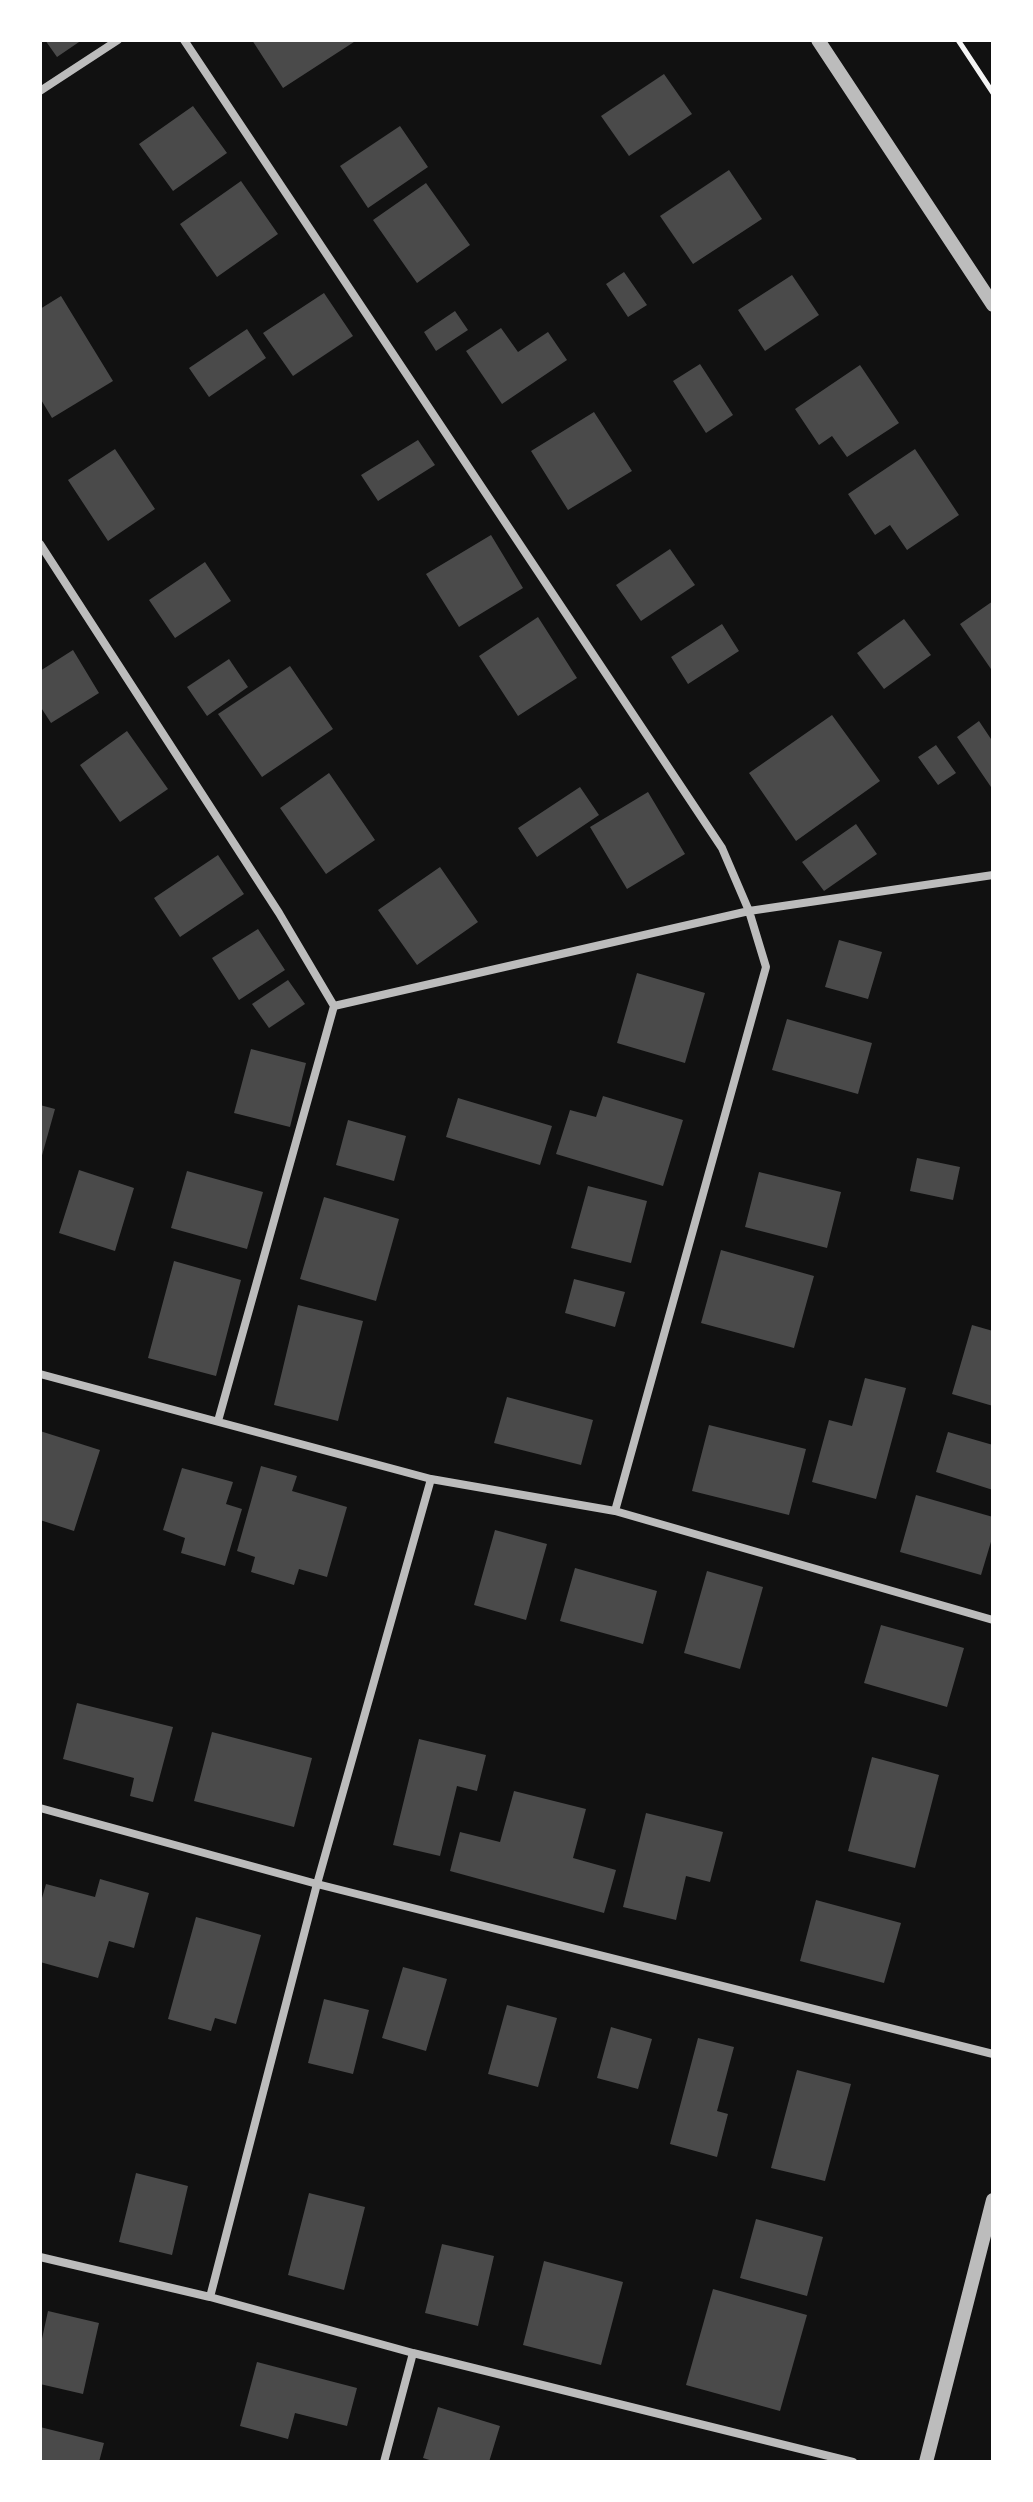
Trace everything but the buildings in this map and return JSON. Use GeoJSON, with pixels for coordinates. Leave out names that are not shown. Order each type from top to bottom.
{"type":"FeatureCollection","features":[{"type":"Feature","properties":{"kind":"street"},"geometry":{"type":"LineString","coordinates":[[40,91],[118,40]]}},
{"type":"Feature","properties":{"kind":"street"},"geometry":{"type":"LineString","coordinates":[[184,40],[722,848],[749,911],[766,967],[615,1511]]}},
{"type":"Feature","properties":{"kind":"street"},"geometry":{"type":"LineString","coordinates":[[818,40],[993,305]]}},
{"type":"Feature","properties":{"kind":"street"},"geometry":{"type":"LineString","coordinates":[[40,544],[270,900],[334,1006],[218,1421]]}},
{"type":"Feature","properties":{"kind":"street"},"geometry":{"type":"LineString","coordinates":[[334,1006],[749,911],[993,875]]}},
{"type":"Feature","properties":{"kind":"street"},"geometry":{"type":"LineString","coordinates":[[40,1374],[431,1479],[615,1511],[993,1620]]}},
{"type":"Feature","properties":{"kind":"street"},"geometry":{"type":"LineString","coordinates":[[210,2297],[317,1884],[431,1479]]}},
{"type":"Feature","properties":{"kind":"street"},"geometry":{"type":"LineString","coordinates":[[40,1808],[317,1884],[993,2054]]}},
{"type":"Feature","properties":{"kind":"street"},"geometry":{"type":"LineString","coordinates":[[926,2462],[993,2200]]}},
{"type":"Feature","properties":{"kind":"street"},"geometry":{"type":"LineString","coordinates":[[40,2257],[210,2297],[413,2353],[853,2462]]}},
{"type":"Feature","properties":{"kind":"street"},"geometry":{"type":"LineString","coordinates":[[384,2462],[413,2353]]}},
{"type":"Feature","properties":{"kind":"path"},"geometry":{"type":"LineString","coordinates":[[958,40],[993,93]]}}]}
